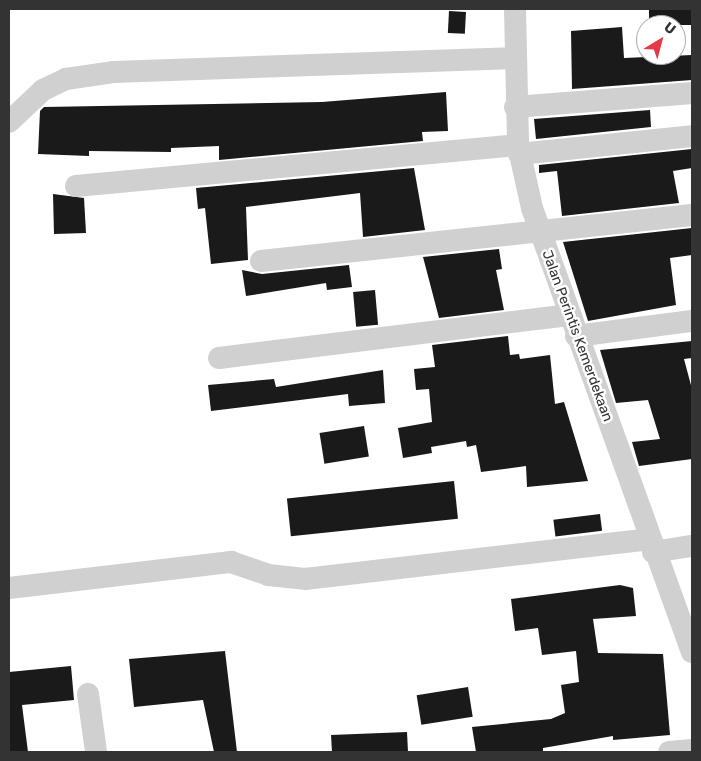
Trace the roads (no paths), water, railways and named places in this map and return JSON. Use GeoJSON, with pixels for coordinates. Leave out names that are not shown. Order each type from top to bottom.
{"type":"FeatureCollection","features":[{"type":"Feature","properties":{"kind":"street","name":"Jalan Perintis Kemerdekaan"},"geometry":{"type":"LineString","coordinates":[[515,9],[515,107],[518,150],[540,232],[651,546],[692,652]]}},
{"type":"Feature","properties":{"kind":"street"},"geometry":{"type":"LineString","coordinates":[[9,122],[43,90],[66,79],[114,72],[514,58]]}},
{"type":"Feature","properties":{"kind":"street"},"geometry":{"type":"LineString","coordinates":[[515,107],[692,92]]}},
{"type":"Feature","properties":{"kind":"street"},"geometry":{"type":"LineString","coordinates":[[76,186],[692,136]]}},
{"type":"Feature","properties":{"kind":"street"},"geometry":{"type":"LineString","coordinates":[[261,261],[692,215]]}},
{"type":"Feature","properties":{"kind":"street"},"geometry":{"type":"LineString","coordinates":[[219,358],[569,315]]}},
{"type":"Feature","properties":{"kind":"street"},"geometry":{"type":"LineString","coordinates":[[576,336],[692,321]]}},
{"type":"Feature","properties":{"kind":"street"},"geometry":{"type":"LineString","coordinates":[[9,588],[231,562],[268,575],[305,579],[651,546],[692,546]]}},
{"type":"Feature","properties":{"kind":"street"},"geometry":{"type":"LineString","coordinates":[[88,694],[96,752]]}},
{"type":"Feature","properties":{"kind":"street"},"geometry":{"type":"LineString","coordinates":[[669,752],[692,750]]}}]}
